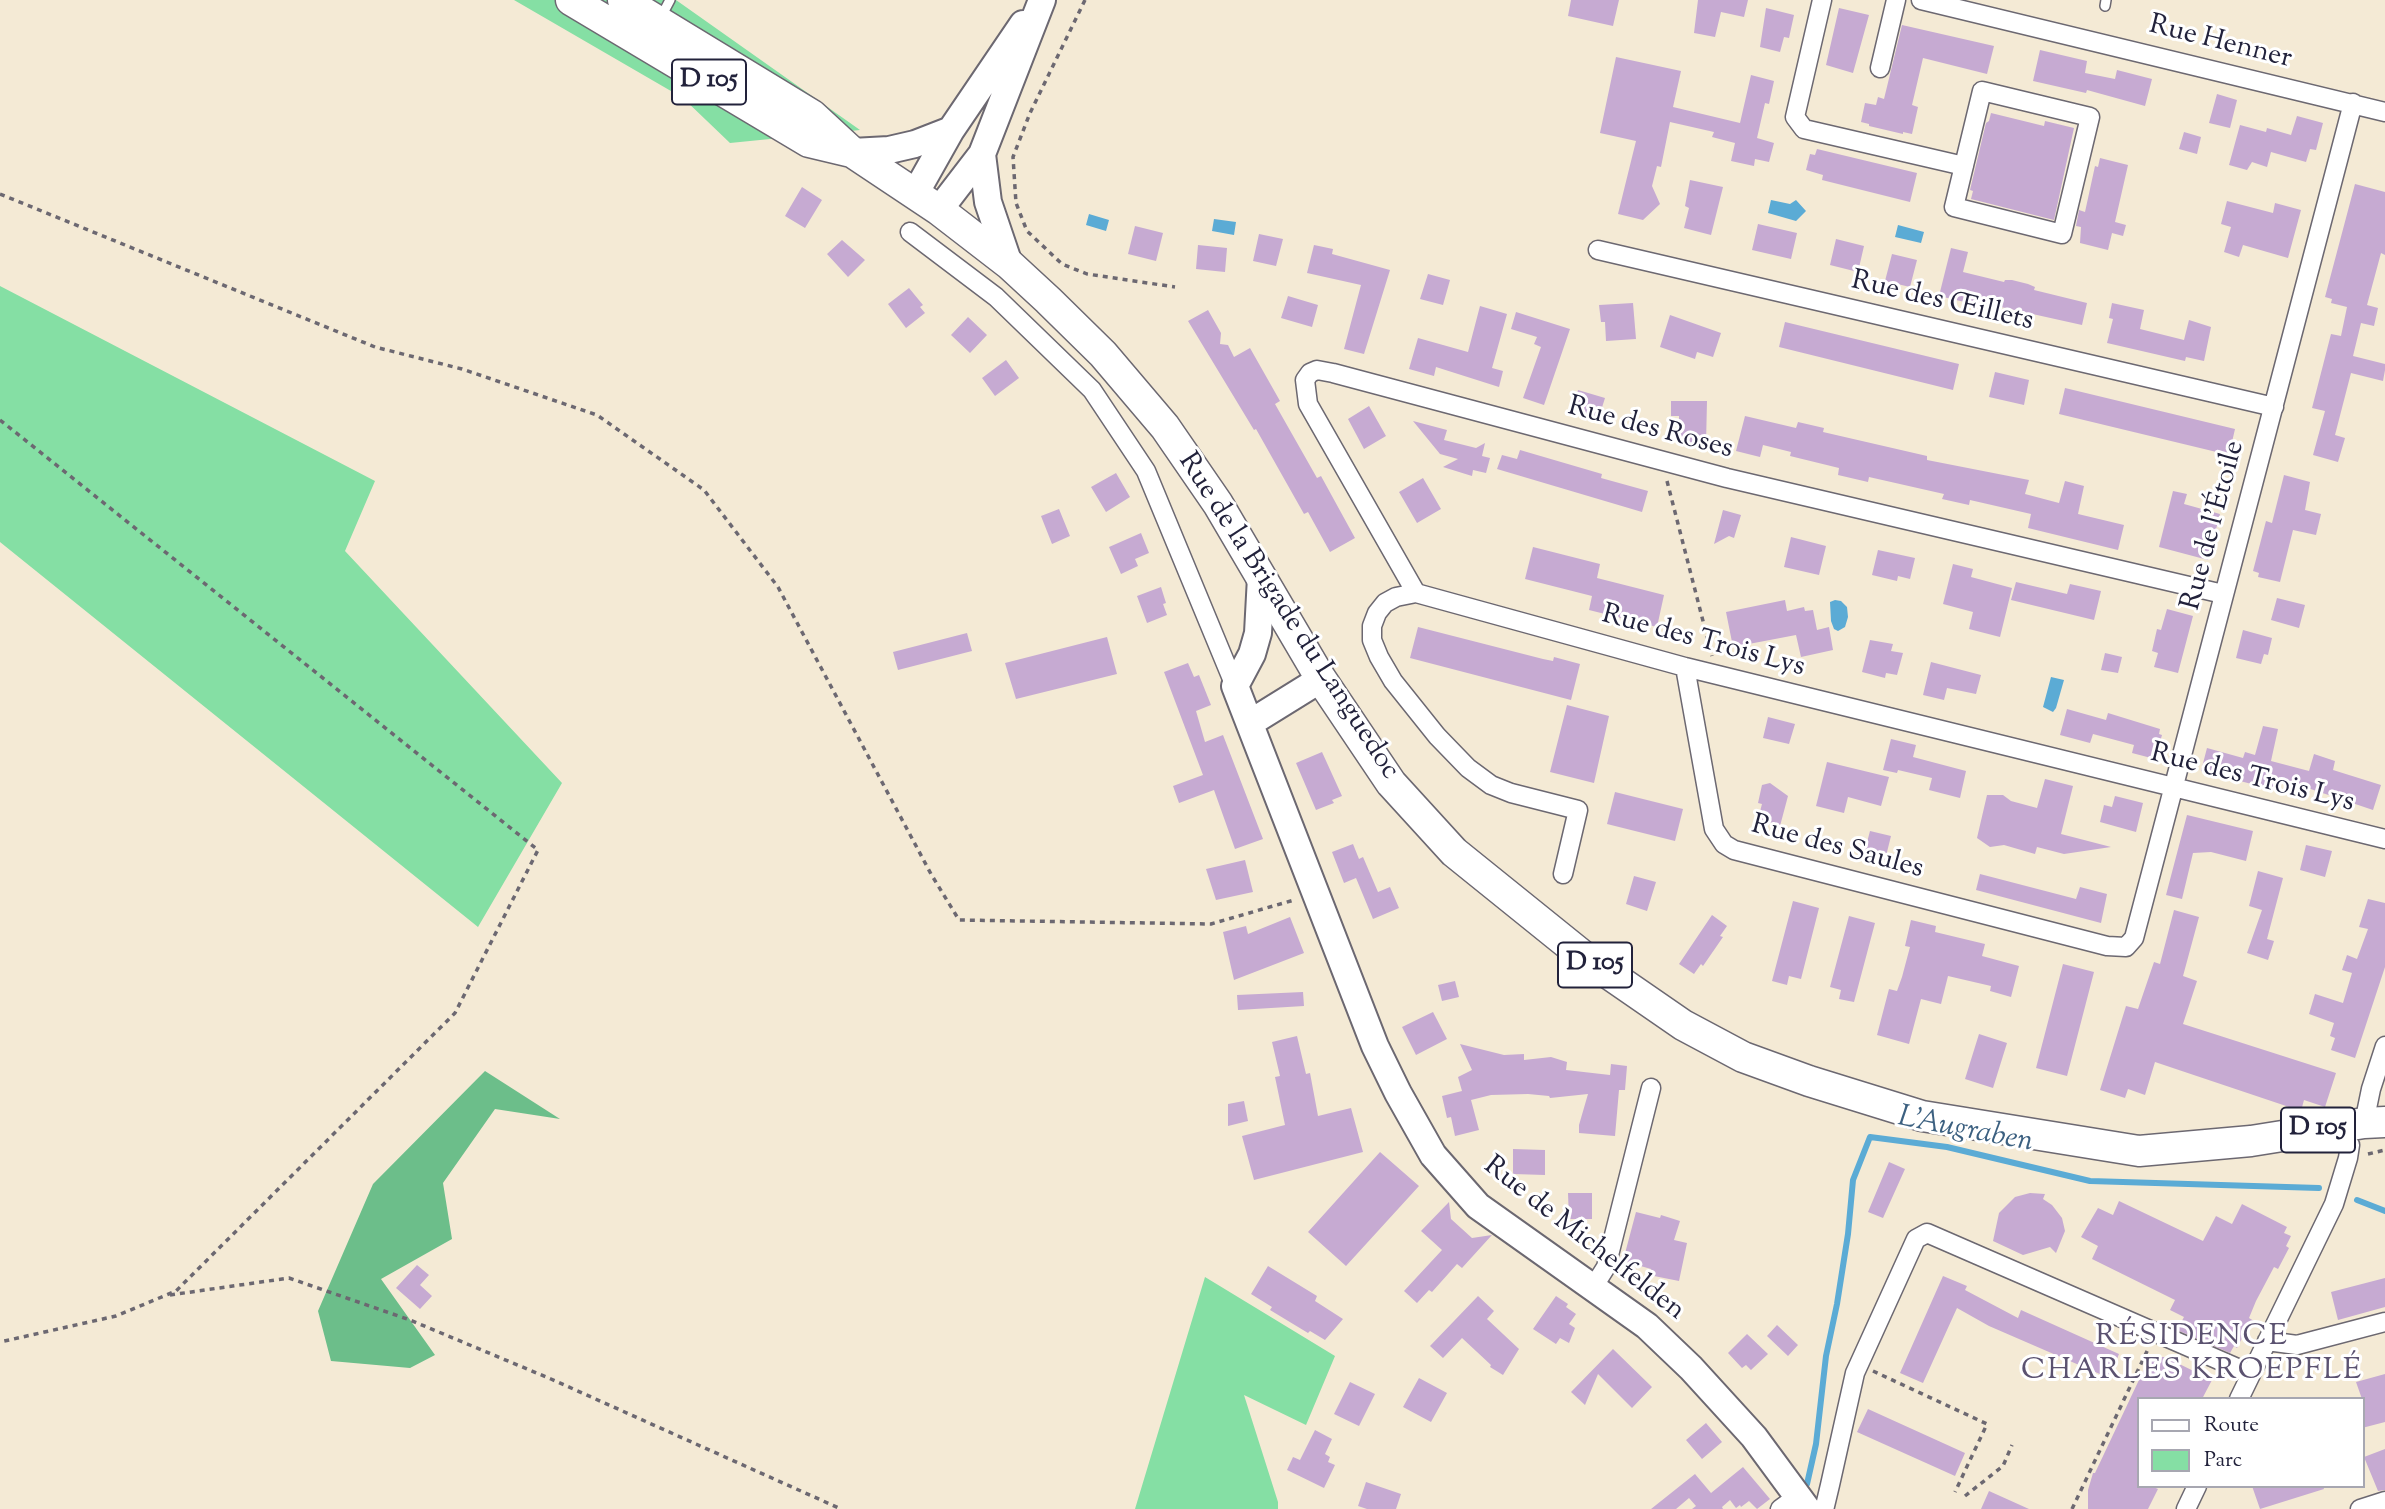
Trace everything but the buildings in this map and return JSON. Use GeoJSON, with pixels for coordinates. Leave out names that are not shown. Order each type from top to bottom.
{"type":"FeatureCollection","features":[{"type":"Feature","properties":{"kind":"main road","name":"D 105"},"geometry":{"type":"LineString","coordinates":[[571,0],[809,142],[852,152]]}},
{"type":"Feature","properties":{"kind":"main road","name":"D 105"},"geometry":{"type":"LineString","coordinates":[[623,0],[664,11],[812,115],[852,152],[927,202],[1009,264]]}},
{"type":"Feature","properties":{"kind":"main road","name":"Rue de la Brigade du Languedoc"},"geometry":{"type":"LineString","coordinates":[[1009,264],[1103,355],[1165,428],[1218,504],[1321,679],[1391,783],[1454,852],[1583,956],[1683,1025],[1743,1057],[1808,1081],[1922,1116],[2055,1139],[2139,1151],[2371,1133]]}},
{"type":"Feature","properties":{"kind":"street"},"geometry":{"type":"LineString","coordinates":[[927,202],[951,130],[1041,0]]}},
{"type":"Feature","properties":{"kind":"street"},"geometry":{"type":"LineString","coordinates":[[927,202],[982,153],[1041,0]]}},
{"type":"Feature","properties":{"kind":"street"},"geometry":{"type":"LineString","coordinates":[[1822,0],[1795,117],[1804,129],[1964,166]]}},
{"type":"Feature","properties":{"kind":"street"},"geometry":{"type":"LineString","coordinates":[[1880,68],[1896,0]]}},
{"type":"Feature","properties":{"kind":"street","name":"Rue Henner"},"geometry":{"type":"LineString","coordinates":[[1921,0],[2385,112]]}},
{"type":"Feature","properties":{"kind":"street"},"geometry":{"type":"LineString","coordinates":[[1982,91],[2090,117],[2062,234],[1954,208],[1964,166],[1982,91]]}},
{"type":"Feature","properties":{"kind":"street","name":"Rue de l'Étoile"},"geometry":{"type":"LineString","coordinates":[[2113,947],[2126,947],[2134,938],[2353,103]]}},
{"type":"Feature","properties":{"kind":"street"},"geometry":{"type":"LineString","coordinates":[[852,152],[889,150],[915,144],[951,130]]}},
{"type":"Feature","properties":{"kind":"street"},"geometry":{"type":"LineString","coordinates":[[982,153],[988,202],[1009,264]]}},
{"type":"Feature","properties":{"kind":"street"},"geometry":{"type":"LineString","coordinates":[[910,232],[996,297],[1092,390],[1146,471],[1235,686]]}},
{"type":"Feature","properties":{"kind":"street","name":"Rue des Œillets"},"geometry":{"type":"LineString","coordinates":[[1598,250],[2274,407]]}},
{"type":"Feature","properties":{"kind":"street","name":"Rue des Roses"},"geometry":{"type":"LineString","coordinates":[[1416,593],[1308,404],[1305,380],[1310,373],[1317,370],[1333,373],[1662,461],[2223,594]]}},
{"type":"Feature","properties":{"kind":"street"},"geometry":{"type":"LineString","coordinates":[[1235,686],[1252,654],[1258,633],[1261,578]]}},
{"type":"Feature","properties":{"kind":"street"},"geometry":{"type":"LineString","coordinates":[[1416,593],[1396,597],[1385,603],[1377,613],[1372,626],[1372,640],[1379,657],[1393,681],[1422,718],[1468,768],[1491,785],[1511,793],[1578,810],[1563,874]]}},
{"type":"Feature","properties":{"kind":"street","name":"Rue des Trois Lys"},"geometry":{"type":"LineString","coordinates":[[1416,593],[1685,667],[2385,839]]}},
{"type":"Feature","properties":{"kind":"street","name":"Rue des Saules"},"geometry":{"type":"LineString","coordinates":[[1685,667],[1714,829],[1724,844],[1734,850],[2113,947]]}},
{"type":"Feature","properties":{"kind":"street"},"geometry":{"type":"LineString","coordinates":[[1250,723],[1321,679]]}},
{"type":"Feature","properties":{"kind":"street","name":"Rue de Michelfelden"},"geometry":{"type":"LineString","coordinates":[[1235,686],[1375,1046],[1433,1154],[1478,1206],[1647,1326],[1691,1368],[1754,1437],[1795,1505]]}},
{"type":"Feature","properties":{"kind":"street"},"geometry":{"type":"LineString","coordinates":[[2240,1397],[2334,1204],[2348,1158],[2371,1133],[2371,1089],[2385,1046]]}},
{"type":"Feature","properties":{"kind":"street"},"geometry":{"type":"LineString","coordinates":[[1594,1286],[1606,1268],[1651,1088]]}},
{"type":"Feature","properties":{"kind":"street"},"geometry":{"type":"LineString","coordinates":[[1822,1509],[1825,1506],[1855,1373],[1916,1239],[1927,1233],[2251,1374]]}},
{"type":"Feature","properties":{"kind":"street"},"geometry":{"type":"LineString","coordinates":[[2267,1341],[2298,1345],[2385,1322]]}},
{"type":"Feature","properties":{"kind":"street"},"geometry":{"type":"LineString","coordinates":[[2186,1509],[2196,1488]]}},
{"type":"Feature","properties":{"kind":"street"},"geometry":{"type":"LineString","coordinates":[[2360,1509],[2385,1500]]}},
{"type":"Feature","properties":{"kind":"path"},"geometry":{"type":"LineString","coordinates":[[1085,0],[1030,113],[1013,157],[1016,203],[1027,231],[1062,264],[1087,274],[1175,286]]}},
{"type":"Feature","properties":{"kind":"path"},"geometry":{"type":"LineString","coordinates":[[0,194],[376,347],[462,369],[597,415],[704,490],[778,587],[931,873],[959,920],[1211,924],[1316,894]]}},
{"type":"Feature","properties":{"kind":"path"},"geometry":{"type":"LineString","coordinates":[[0,420],[538,850],[455,1013],[176,1291],[116,1316],[0,1342]]}},
{"type":"Feature","properties":{"kind":"path"},"geometry":{"type":"LineString","coordinates":[[1662,461],[1717,675]]}},
{"type":"Feature","properties":{"kind":"path"},"geometry":{"type":"LineString","coordinates":[[163,1296],[289,1278],[410,1320],[841,1509]]}},
{"type":"Feature","properties":{"kind":"path"},"geometry":{"type":"LineString","coordinates":[[2072,1509],[2156,1333]]}},
{"type":"Feature","properties":{"kind":"path"},"geometry":{"type":"LineString","coordinates":[[1859,1364],[1987,1424],[1955,1492]]}},
{"type":"Feature","properties":{"kind":"path"},"geometry":{"type":"LineString","coordinates":[[1965,1496],[2003,1466],[2012,1445]]}},
{"type":"Feature","properties":{"kind":"green space"},"geometry":{"type":"Polygon","coordinates":[[[514,0],[676,0],[860,130],[730,143],[683,98],[514,0]]]}},
{"type":"Feature","properties":{"kind":"green space"},"geometry":{"type":"Polygon","coordinates":[[[0,286],[375,481],[345,551],[562,783],[478,927],[0,542],[0,286]]]}},
{"type":"Feature","properties":{"kind":"green space"},"geometry":{"type":"Polygon","coordinates":[[[485,1071],[560,1119],[495,1109],[443,1183],[452,1239],[381,1279],[435,1355],[410,1368],[331,1361],[318,1311],[373,1184],[485,1071]]]}},
{"type":"Feature","properties":{"kind":"green space"},"geometry":{"type":"Polygon","coordinates":[[[1205,1277],[1335,1356],[1306,1425],[1244,1395],[1278,1509],[1135,1509],[1205,1277]]]}},
{"type":"Feature","properties":{"kind":"water"},"geometry":{"type":"Polygon","coordinates":[[[1771,200],[1790,204],[1796,200],[1806,211],[1796,221],[1768,213],[1771,200]]]}},
{"type":"Feature","properties":{"kind":"water"},"geometry":{"type":"Polygon","coordinates":[[[1089,214],[1109,220],[1106,231],[1086,225],[1089,214]]]}},
{"type":"Feature","properties":{"kind":"water"},"geometry":{"type":"Polygon","coordinates":[[[1214,219],[1236,222],[1234,235],[1212,231],[1214,219]]]}},
{"type":"Feature","properties":{"kind":"water"},"geometry":{"type":"Polygon","coordinates":[[[1898,225],[1924,232],[1921,243],[1895,237],[1898,225]]]}},
{"type":"Feature","properties":{"kind":"water"},"geometry":{"type":"Polygon","coordinates":[[[1841,601],[1847,607],[1848,617],[1845,627],[1838,631],[1834,629],[1831,621],[1830,602],[1841,601]]]}},
{"type":"Feature","properties":{"kind":"water"},"geometry":{"type":"Polygon","coordinates":[[[2051,677],[2064,680],[2053,712],[2043,707],[2051,677]]]}},
{"type":"Feature","properties":{"kind":"waterway","name":"L'Augraben"},"geometry":{"type":"LineString","coordinates":[[1807,1484],[1816,1444],[1826,1356],[1848,1234],[1853,1180],[1870,1137],[1947,1147],[2090,1181],[2319,1188]]}},
{"type":"Feature","properties":{"kind":"waterway","name":"L'Augraben"},"geometry":{"type":"LineString","coordinates":[[2357,1200],[2385,1211]]}},
{"type":"Feature","properties":{"kind":"district","name":"RÉSIDENCE CHARLES KROEPFLÉ"},"geometry":{"type":"Point","coordinates":[2192,1356]}}]}
